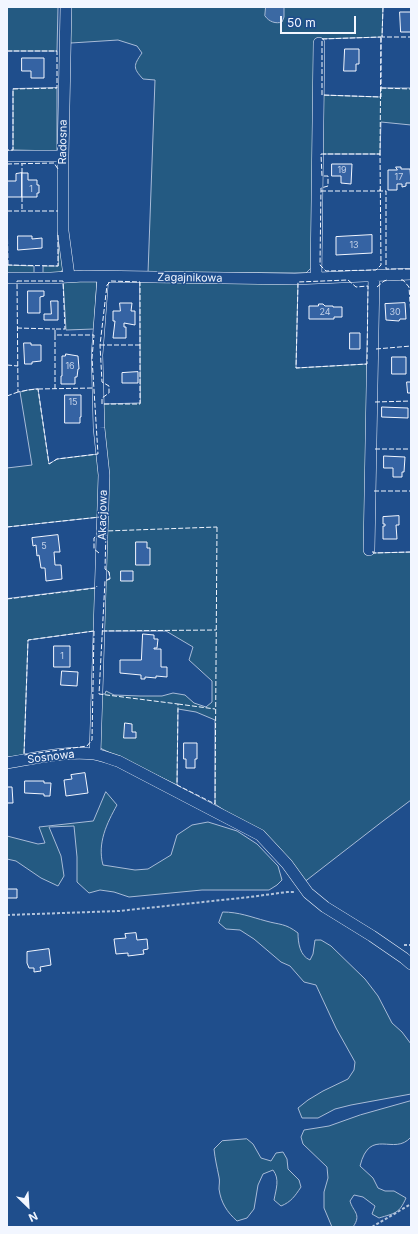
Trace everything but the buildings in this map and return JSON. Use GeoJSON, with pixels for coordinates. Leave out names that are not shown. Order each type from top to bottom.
{"type":"FeatureCollection","features":[{"type":"Feature","properties":{"kind":"street","name":"Radosna"},"geometry":{"type":"LineString","coordinates":[[66,7],[63,231],[69,276]]}},
{"type":"Feature","properties":{"kind":"street"},"geometry":{"type":"LineString","coordinates":[[316,278],[319,43]]}},
{"type":"Feature","properties":{"kind":"street"},"geometry":{"type":"LineString","coordinates":[[7,156],[63,156]]}},
{"type":"Feature","properties":{"kind":"street","name":"Zagajnikowa"},"geometry":{"type":"LineString","coordinates":[[7,278],[51,278],[69,276],[295,279],[411,274]]}},
{"type":"Feature","properties":{"kind":"street"},"geometry":{"type":"LineString","coordinates":[[370,550],[374,276]]}},
{"type":"Feature","properties":{"kind":"street","name":"Akacjowa"},"geometry":{"type":"LineString","coordinates":[[95,754],[104,483],[98,415],[96,354],[103,277]]}},
{"type":"Feature","properties":{"kind":"street","name":"Sosnowa"},"geometry":{"type":"LineString","coordinates":[[7,763],[52,755],[75,753],[95,754],[118,761],[260,835],[287,864],[308,893],[325,907],[372,936],[411,964]]}},
{"type":"Feature","properties":{"kind":"path"},"geometry":{"type":"LineString","coordinates":[[7,915],[118,910],[287,892],[308,893]]}},
{"type":"Feature","properties":{"kind":"path"},"geometry":{"type":"LineString","coordinates":[[372,1227],[411,1204]]}},
{"type":"Feature","properties":{"kind":"shaded area"},"geometry":{"type":"Polygon","coordinates":[[[7,7],[58,7],[57,51],[7,51],[7,7]]]}},
{"type":"Feature","properties":{"kind":"shaded area"},"geometry":{"type":"Polygon","coordinates":[[[70,7],[383,7],[382,37],[317,39],[314,265],[306,273],[148,273],[155,80],[143,79],[137,72],[135,67],[142,53],[137,46],[118,40],[71,43],[70,7]]]}},
{"type":"Feature","properties":{"kind":"shaded area"},"geometry":{"type":"Polygon","coordinates":[[[266,7],[284,7],[284,17],[282,22],[277,23],[268,20],[265,16],[266,7]]]}},
{"type":"Feature","properties":{"kind":"shaded area"},"geometry":{"type":"Polygon","coordinates":[[[57,88],[57,151],[13,150],[13,89],[57,88]]]}},
{"type":"Feature","properties":{"kind":"shaded area"},"geometry":{"type":"Polygon","coordinates":[[[381,88],[411,88],[411,125],[381,122],[380,154],[321,154],[322,95],[380,97],[381,88]]]}},
{"type":"Feature","properties":{"kind":"shaded area"},"geometry":{"type":"Polygon","coordinates":[[[58,211],[63,269],[61,272],[43,276],[43,266],[58,266],[58,211]]]}},
{"type":"Feature","properties":{"kind":"shaded area"},"geometry":{"type":"Polygon","coordinates":[[[7,265],[34,266],[34,276],[7,276],[7,265]]]}},
{"type":"Feature","properties":{"kind":"shaded area"},"geometry":{"type":"Polygon","coordinates":[[[97,280],[94,329],[66,330],[63,281],[97,280]]]}},
{"type":"Feature","properties":{"kind":"shaded area"},"geometry":{"type":"Polygon","coordinates":[[[140,282],[298,282],[296,368],[367,364],[373,553],[411,552],[411,800],[303,883],[238,820],[215,804],[215,720],[196,712],[178,709],[177,785],[102,749],[97,745],[99,694],[105,694],[106,691],[114,695],[140,696],[162,696],[173,693],[185,695],[194,703],[206,707],[212,702],[212,681],[189,660],[193,647],[166,631],[102,631],[105,581],[110,578],[109,572],[105,569],[102,404],[140,403],[140,282]]]}},
{"type":"Feature","properties":{"kind":"shaded area"},"geometry":{"type":"Polygon","coordinates":[[[38,389],[49,464],[57,459],[98,454],[100,474],[100,517],[7,527],[7,468],[32,465],[20,392],[38,389]]]}},
{"type":"Feature","properties":{"kind":"shaded area"},"geometry":{"type":"Polygon","coordinates":[[[96,588],[94,631],[28,640],[24,755],[7,757],[7,599],[96,588]]]}},
{"type":"Feature","properties":{"kind":"shaded area"},"geometry":{"type":"Polygon","coordinates":[[[106,792],[117,805],[102,841],[101,857],[103,865],[135,870],[148,869],[171,855],[177,835],[192,825],[208,822],[237,831],[257,844],[278,866],[282,880],[269,890],[202,890],[129,897],[114,892],[100,890],[89,893],[77,882],[77,857],[74,826],[49,827],[61,856],[64,876],[58,886],[41,878],[16,861],[7,859],[7,836],[38,844],[45,843],[39,827],[93,821],[106,792]]]}},
{"type":"Feature","properties":{"kind":"shaded area"},"geometry":{"type":"Polygon","coordinates":[[[223,912],[245,915],[289,927],[298,933],[299,945],[302,952],[304,956],[310,960],[313,954],[315,940],[321,940],[331,946],[365,979],[378,996],[392,1023],[402,1032],[411,1044],[411,1094],[335,1109],[318,1118],[302,1118],[298,1108],[323,1091],[348,1079],[354,1070],[355,1062],[336,1028],[316,985],[304,982],[290,966],[281,962],[254,939],[240,930],[226,929],[219,923],[223,912]]]}},
{"type":"Feature","properties":{"kind":"shaded area"},"geometry":{"type":"Polygon","coordinates":[[[411,1101],[411,1137],[404,1142],[397,1144],[383,1144],[370,1147],[364,1154],[360,1166],[373,1178],[378,1188],[385,1191],[394,1191],[406,1198],[401,1207],[393,1214],[379,1218],[372,1214],[375,1206],[363,1197],[354,1195],[350,1201],[357,1216],[356,1223],[353,1227],[332,1227],[324,1208],[324,1192],[328,1178],[327,1167],[303,1144],[301,1137],[304,1130],[329,1126],[360,1115],[411,1101]]]}},
{"type":"Feature","properties":{"kind":"shaded area"},"geometry":{"type":"Polygon","coordinates":[[[247,1139],[253,1144],[261,1158],[271,1161],[276,1153],[283,1152],[287,1159],[288,1169],[299,1180],[301,1187],[288,1203],[281,1206],[274,1200],[277,1184],[275,1173],[273,1170],[263,1174],[258,1185],[254,1209],[247,1218],[237,1221],[227,1211],[221,1199],[214,1149],[222,1141],[247,1139]]]}},
{"type":"Feature","properties":{"kind":"fence"},"geometry":{"type":"LineString","coordinates":[[383,7],[382,37],[411,37]]}},
{"type":"Feature","properties":{"kind":"fence"},"geometry":{"type":"LineString","coordinates":[[381,37],[381,97],[322,95],[322,39],[381,37]]}},
{"type":"Feature","properties":{"kind":"fence"},"geometry":{"type":"LineString","coordinates":[[380,155],[382,37]]}},
{"type":"Feature","properties":{"kind":"fence"},"geometry":{"type":"LineString","coordinates":[[7,51],[57,51],[57,88],[13,89],[13,150],[7,150]]}},
{"type":"Feature","properties":{"kind":"fence"},"geometry":{"type":"LineString","coordinates":[[381,88],[411,89]]}},
{"type":"Feature","properties":{"kind":"fence"},"geometry":{"type":"LineString","coordinates":[[321,154],[380,154],[381,265],[376,270],[326,271],[320,265],[321,188],[328,186],[328,176],[322,176],[321,154]]}},
{"type":"Feature","properties":{"kind":"fence"},"geometry":{"type":"LineString","coordinates":[[7,164],[54,163],[58,169]]}},
{"type":"Feature","properties":{"kind":"fence"},"geometry":{"type":"LineString","coordinates":[[22,164],[22,173]]}},
{"type":"Feature","properties":{"kind":"fence"},"geometry":{"type":"LineString","coordinates":[[380,189],[380,191],[386,191],[386,269],[411,269]]}},
{"type":"Feature","properties":{"kind":"fence"},"geometry":{"type":"LineString","coordinates":[[321,191],[380,191]]}},
{"type":"Feature","properties":{"kind":"fence"},"geometry":{"type":"LineString","coordinates":[[22,197],[22,211]]}},
{"type":"Feature","properties":{"kind":"fence"},"geometry":{"type":"LineString","coordinates":[[7,211],[8,265]]}},
{"type":"Feature","properties":{"kind":"fence"},"geometry":{"type":"LineString","coordinates":[[7,211],[58,211]]}},
{"type":"Feature","properties":{"kind":"fence"},"geometry":{"type":"LineString","coordinates":[[7,265],[58,266],[58,233]]}},
{"type":"Feature","properties":{"kind":"fence"},"geometry":{"type":"LineString","coordinates":[[348,280],[356,287],[368,286],[367,364],[296,368],[298,282],[348,280]]}},
{"type":"Feature","properties":{"kind":"fence"},"geometry":{"type":"LineString","coordinates":[[377,287],[387,280]]}},
{"type":"Feature","properties":{"kind":"fence"},"geometry":{"type":"LineString","coordinates":[[401,280],[403,280],[409,287],[411,317]]}},
{"type":"Feature","properties":{"kind":"fence"},"geometry":{"type":"LineString","coordinates":[[17,281],[63,281],[65,329],[55,329],[55,335],[94,335],[92,358],[98,454],[57,459],[49,464],[38,389],[18,392],[17,281]]}},
{"type":"Feature","properties":{"kind":"fence"},"geometry":{"type":"LineString","coordinates":[[111,281],[140,282],[140,404],[102,404],[102,398],[109,393],[109,386],[102,382],[100,345],[107,285],[111,281]]}},
{"type":"Feature","properties":{"kind":"fence"},"geometry":{"type":"LineString","coordinates":[[17,328],[55,329]]}},
{"type":"Feature","properties":{"kind":"fence"},"geometry":{"type":"LineString","coordinates":[[55,335],[55,389]]}},
{"type":"Feature","properties":{"kind":"fence"},"geometry":{"type":"LineString","coordinates":[[100,345],[140,345]]}},
{"type":"Feature","properties":{"kind":"fence"},"geometry":{"type":"LineString","coordinates":[[376,349],[411,346]]}},
{"type":"Feature","properties":{"kind":"fence"},"geometry":{"type":"LineString","coordinates":[[7,365],[18,366]]}},
{"type":"Feature","properties":{"kind":"fence"},"geometry":{"type":"LineString","coordinates":[[38,389],[93,388]]}},
{"type":"Feature","properties":{"kind":"fence"},"geometry":{"type":"LineString","coordinates":[[7,396],[18,392]]}},
{"type":"Feature","properties":{"kind":"fence"},"geometry":{"type":"LineString","coordinates":[[375,402],[411,401]]}},
{"type":"Feature","properties":{"kind":"fence"},"geometry":{"type":"LineString","coordinates":[[375,449],[411,449]]}},
{"type":"Feature","properties":{"kind":"fence"},"geometry":{"type":"LineString","coordinates":[[374,491],[411,491]]}},
{"type":"Feature","properties":{"kind":"fence"},"geometry":{"type":"LineString","coordinates":[[7,527],[100,517],[100,519]]}},
{"type":"Feature","properties":{"kind":"fence"},"geometry":{"type":"LineString","coordinates":[[217,527],[215,804],[177,785],[178,704],[99,694],[105,581],[110,579],[109,572],[105,569],[106,531],[217,527]]}},
{"type":"Feature","properties":{"kind":"fence"},"geometry":{"type":"LineString","coordinates":[[99,553],[94,549],[94,538],[100,533]]}},
{"type":"Feature","properties":{"kind":"fence"},"geometry":{"type":"LineString","coordinates":[[373,551],[373,553],[411,552]]}},
{"type":"Feature","properties":{"kind":"fence"},"geometry":{"type":"LineString","coordinates":[[7,599],[96,588],[97,586]]}},
{"type":"Feature","properties":{"kind":"fence"},"geometry":{"type":"LineString","coordinates":[[102,631],[216,630]]}},
{"type":"Feature","properties":{"kind":"fence"},"geometry":{"type":"LineString","coordinates":[[94,631],[92,740],[87,746],[24,755],[28,640],[94,631]]}},
{"type":"Feature","properties":{"kind":"fence"},"geometry":{"type":"LineString","coordinates":[[178,704],[215,709]]}}]}
